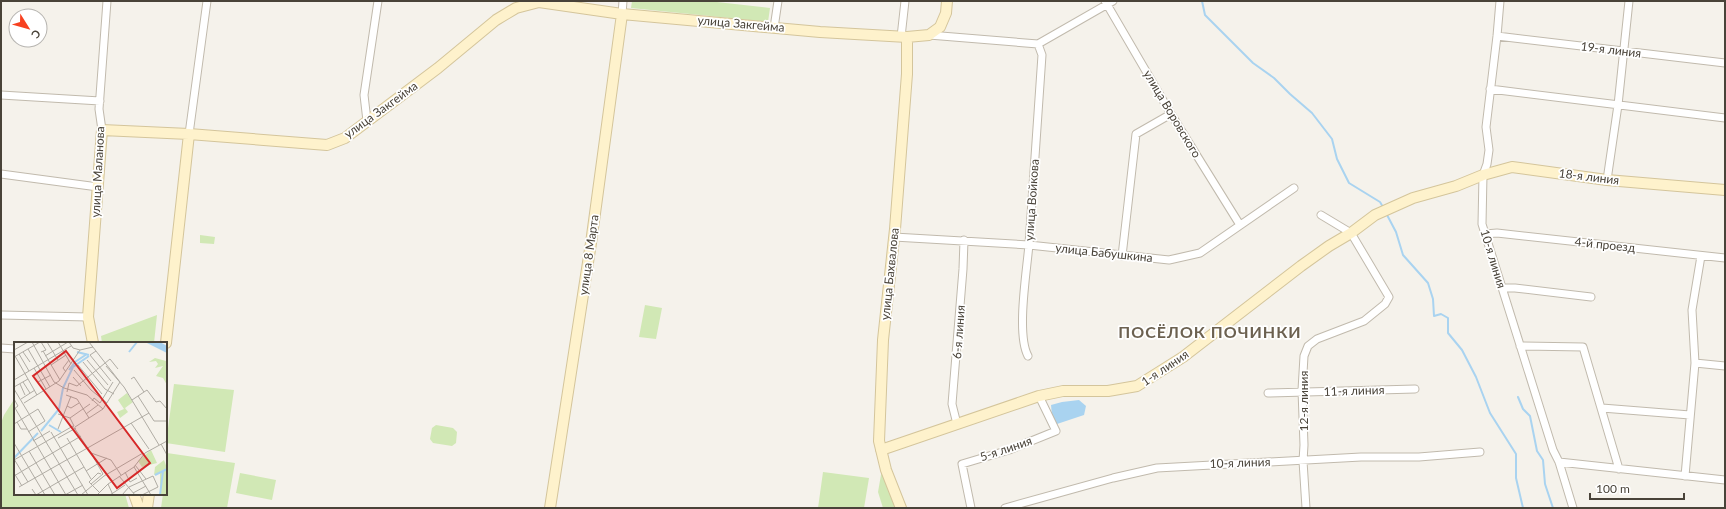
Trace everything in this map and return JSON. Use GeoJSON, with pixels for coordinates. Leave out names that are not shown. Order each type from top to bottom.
{"type":"FeatureCollection","features":[{"type":"Feature","properties":{"kind":"street","name":"улица Маланова"},"geometry":{"type":"LineString","coordinates":[[93,342],[88,317],[102,130],[100,101],[107,1]]}},
{"type":"Feature","properties":{"kind":"street"},"geometry":{"type":"LineString","coordinates":[[166,342],[189,134],[207,1]]}},
{"type":"Feature","properties":{"kind":"street"},"geometry":{"type":"LineString","coordinates":[[368,120],[364,95],[378,1]]}},
{"type":"Feature","properties":{"kind":"street","name":"улица Закгейма"},"geometry":{"type":"LineString","coordinates":[[102,130],[189,134],[328,145],[345,138],[438,68],[496,20],[516,8],[539,1],[622,14],[774,28],[904,37],[929,35],[940,27],[946,13],[947,1]]}},
{"type":"Feature","properties":{"kind":"street","name":"улица 8 Марта"},"geometry":{"type":"LineString","coordinates":[[550,508],[596,213],[623,1]]}},
{"type":"Feature","properties":{"kind":"street"},"geometry":{"type":"LineString","coordinates":[[774,28],[778,1]]}},
{"type":"Feature","properties":{"kind":"street"},"geometry":{"type":"LineString","coordinates":[[904,37],[905,1]]}},
{"type":"Feature","properties":{"kind":"street","name":"10-я линия"},"geometry":{"type":"LineString","coordinates":[[1500,1],[1486,127],[1489,150],[1487,164],[1483,175],[1482,224],[1553,450],[1560,462],[1573,508]]}},
{"type":"Feature","properties":{"kind":"street"},"geometry":{"type":"LineString","coordinates":[[1607,180],[1618,105],[1629,1]]}},
{"type":"Feature","properties":{"kind":"street"},"geometry":{"type":"LineString","coordinates":[[929,35],[1038,44],[1108,2]]}},
{"type":"Feature","properties":{"kind":"street","name":"улица Воровского"},"geometry":{"type":"LineString","coordinates":[[1108,2],[1171,114],[1240,225]]}},
{"type":"Feature","properties":{"kind":"street","name":"19-я линия"},"geometry":{"type":"LineString","coordinates":[[1497,36],[1725,63]]}},
{"type":"Feature","properties":{"kind":"street","name":"улица Бахвалова"},"geometry":{"type":"LineString","coordinates":[[901,508],[886,470],[879,433],[883,340],[894,237],[907,74],[904,37]]}},
{"type":"Feature","properties":{"kind":"street","name":"улица Войкова"},"geometry":{"type":"LineString","coordinates":[[1028,356],[1024,349],[1023,330],[1025,282],[1029,245],[1042,55],[1038,44]]}},
{"type":"Feature","properties":{"kind":"street"},"geometry":{"type":"LineString","coordinates":[[1490,89],[1725,118]]}},
{"type":"Feature","properties":{"kind":"street"},"geometry":{"type":"LineString","coordinates":[[1,95],[100,101]]}},
{"type":"Feature","properties":{"kind":"street"},"geometry":{"type":"LineString","coordinates":[[1122,256],[1136,134],[1171,114]]}},
{"type":"Feature","properties":{"kind":"street","name":"18-я линия"},"geometry":{"type":"LineString","coordinates":[[1456,186],[1483,175],[1512,167],[1607,180],[1725,190]]}},
{"type":"Feature","properties":{"kind":"street"},"geometry":{"type":"LineString","coordinates":[[1,174],[98,187]]}},
{"type":"Feature","properties":{"kind":"street","name":"1-я линия"},"geometry":{"type":"LineString","coordinates":[[881,450],[1039,396],[1063,391],[1108,391],[1137,386],[1183,357],[1306,262],[1351,233],[1374,215],[1413,198],[1456,186]]}},
{"type":"Feature","properties":{"kind":"street","name":"улица Бабушкина"},"geometry":{"type":"LineString","coordinates":[[894,237],[1029,245],[1169,260],[1200,253],[1294,188]]}},
{"type":"Feature","properties":{"kind":"street"},"geometry":{"type":"LineString","coordinates":[[1321,215],[1351,233]]}},
{"type":"Feature","properties":{"kind":"street","name":"12-я линия"},"geometry":{"type":"LineString","coordinates":[[1306,508],[1303,461],[1304,445],[1302,393],[1304,356],[1308,346],[1317,339],[1364,321],[1385,304],[1389,297],[1351,233]]}},
{"type":"Feature","properties":{"kind":"street","name":"4-й проезд"},"geometry":{"type":"LineString","coordinates":[[1485,234],[1497,233],[1725,258]]}},
{"type":"Feature","properties":{"kind":"street","name":"6-я линия"},"geometry":{"type":"LineString","coordinates":[[957,424],[952,404],[964,240]]}},
{"type":"Feature","properties":{"kind":"street"},"geometry":{"type":"LineString","coordinates":[[1685,476],[1696,363],[1692,310],[1701,256]]}},
{"type":"Feature","properties":{"kind":"street"},"geometry":{"type":"LineString","coordinates":[[1502,288],[1515,288],[1591,297]]}},
{"type":"Feature","properties":{"kind":"street"},"geometry":{"type":"LineString","coordinates":[[1,315],[88,317]]}},
{"type":"Feature","properties":{"kind":"street"},"geometry":{"type":"LineString","coordinates":[[1520,346],[1583,348],[1619,469]]}},
{"type":"Feature","properties":{"kind":"street"},"geometry":{"type":"LineString","coordinates":[[1,348],[14,349]]}},
{"type":"Feature","properties":{"kind":"street"},"geometry":{"type":"LineString","coordinates":[[1696,363],[1725,366]]}},
{"type":"Feature","properties":{"kind":"street","name":"11-я линия"},"geometry":{"type":"LineString","coordinates":[[1268,393],[1415,389]]}},
{"type":"Feature","properties":{"kind":"street","name":"5-я линия"},"geometry":{"type":"LineString","coordinates":[[971,508],[962,464],[1009,450],[1056,431],[1039,396]]}},
{"type":"Feature","properties":{"kind":"street"},"geometry":{"type":"LineString","coordinates":[[1602,408],[1690,416]]}},
{"type":"Feature","properties":{"kind":"street","name":"10-я линия"},"geometry":{"type":"LineString","coordinates":[[1005,508],[1019,506],[1112,478],[1157,468],[1207,464],[1303,461],[1361,457],[1418,457],[1480,452]]}},
{"type":"Feature","properties":{"kind":"street"},"geometry":{"type":"LineString","coordinates":[[1560,462],[1725,480]]}},
{"type":"Feature","properties":{"kind":"street"},"geometry":{"type":"LineString","coordinates":[[134,495],[139,508]]}},
{"type":"Feature","properties":{"kind":"street"},"geometry":{"type":"LineString","coordinates":[[147,508],[149,495]]}},
{"type":"Feature","properties":{"kind":"green space"},"geometry":{"type":"Polygon","coordinates":[[[632,1],[708,1],[770,8],[768,22],[631,8],[632,1]]]}},
{"type":"Feature","properties":{"kind":"green space"},"geometry":{"type":"Polygon","coordinates":[[[200,235],[215,237],[214,244],[200,243],[200,235]]]}},
{"type":"Feature","properties":{"kind":"green space"},"geometry":{"type":"Polygon","coordinates":[[[645,305],[662,308],[656,339],[639,337],[645,305]]]}},
{"type":"Feature","properties":{"kind":"green space"},"geometry":{"type":"Polygon","coordinates":[[[157,315],[154,342],[102,342],[101,336],[157,315]]]}},
{"type":"Feature","properties":{"kind":"green space"},"geometry":{"type":"Polygon","coordinates":[[[174,384],[234,390],[225,452],[167,443],[174,384]]]}},
{"type":"Feature","properties":{"kind":"green space"},"geometry":{"type":"Polygon","coordinates":[[[14,400],[14,495],[125,495],[129,508],[1,508],[1,423],[4,415],[14,400]]]}},
{"type":"Feature","properties":{"kind":"green space"},"geometry":{"type":"Polygon","coordinates":[[[436,425],[453,428],[457,432],[456,443],[452,446],[433,443],[430,439],[432,428],[436,425]]]}},
{"type":"Feature","properties":{"kind":"green space"},"geometry":{"type":"Polygon","coordinates":[[[167,453],[235,463],[227,508],[161,508],[163,495],[167,495],[167,453]]]}},
{"type":"Feature","properties":{"kind":"green space"},"geometry":{"type":"Polygon","coordinates":[[[882,469],[895,508],[883,508],[878,492],[882,469]]]}},
{"type":"Feature","properties":{"kind":"green space"},"geometry":{"type":"Polygon","coordinates":[[[823,472],[869,478],[864,508],[818,508],[823,472]]]}},
{"type":"Feature","properties":{"kind":"green space"},"geometry":{"type":"Polygon","coordinates":[[[240,473],[276,480],[272,500],[236,493],[240,473]]]}},
{"type":"Feature","properties":{"kind":"water"},"geometry":{"type":"Polygon","coordinates":[[[1079,400],[1086,406],[1084,415],[1057,424],[1052,415],[1051,405],[1079,400]]]}},
{"type":"Feature","properties":{"kind":"waterway"},"geometry":{"type":"LineString","coordinates":[[1202,1],[1205,15],[1253,63],[1274,78],[1312,113],[1332,139],[1337,159],[1349,183],[1380,202],[1383,207]]}},
{"type":"Feature","properties":{"kind":"waterway"},"geometry":{"type":"LineString","coordinates":[[1386,213],[1396,232],[1403,255],[1428,283],[1433,299],[1434,316],[1441,314],[1448,318],[1448,333],[1462,350],[1476,377],[1490,413],[1516,454],[1516,478],[1523,508]]}},
{"type":"Feature","properties":{"kind":"waterway"},"geometry":{"type":"LineString","coordinates":[[1518,397],[1523,409],[1530,416],[1537,451],[1543,460],[1545,484],[1553,508]]}},
{"type":"Feature","properties":{"kind":"district","name":"ПОСЁЛОК ПОЧИНКИ"},"geometry":{"type":"Point","coordinates":[1210,332]}}]}
